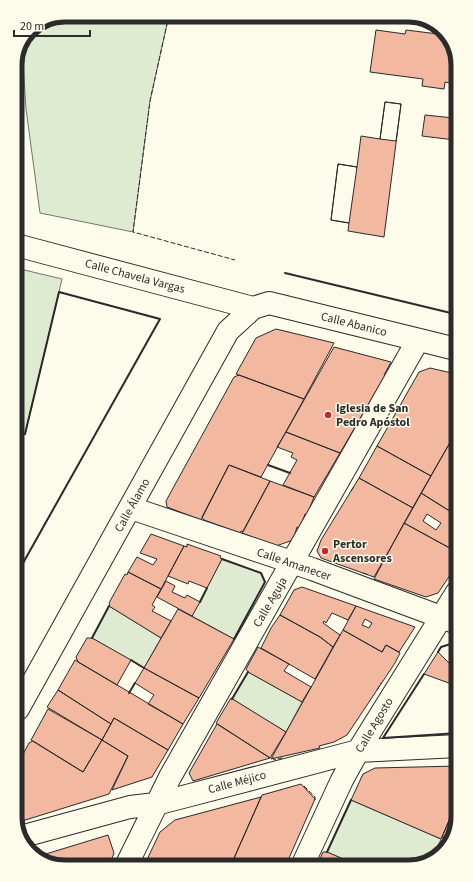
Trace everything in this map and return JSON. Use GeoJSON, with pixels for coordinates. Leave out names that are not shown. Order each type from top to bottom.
{"type":"FeatureCollection","features":[{"type":"Feature","properties":{"kind":"street","name":"Calle Chavela Vargas"},"geometry":{"type":"LineString","coordinates":[[22,247],[253,308]]}},
{"type":"Feature","properties":{"kind":"street","name":"Calle Abanico"},"geometry":{"type":"LineString","coordinates":[[253,308],[269,303],[451,348]]}},
{"type":"Feature","properties":{"kind":"street","name":"Calle Álamo"},"geometry":{"type":"LineString","coordinates":[[22,702],[228,331],[253,308]]}},
{"type":"Feature","properties":{"kind":"street","name":"Calle Aguja"},"geometry":{"type":"LineString","coordinates":[[129,860],[156,804],[418,340]]}},
{"type":"Feature","properties":{"kind":"street","name":"Calle Amanecer"},"geometry":{"type":"LineString","coordinates":[[131,508],[292,563],[449,620]]}},
{"type":"Feature","properties":{"kind":"street","name":"Calle Agosto"},"geometry":{"type":"LineString","coordinates":[[305,860],[342,780],[358,751],[449,620]]}},
{"type":"Feature","properties":{"kind":"street","name":"Calle Méjico"},"geometry":{"type":"LineString","coordinates":[[26,835],[130,807],[156,804],[358,751],[451,746]]}},
{"type":"Feature","properties":{"kind":"green space"},"geometry":{"type":"Polygon","coordinates":[[[65,22],[167,22],[150,101],[133,232],[40,213],[26,109],[23,54],[29,41],[41,29],[48,25],[65,22]]]}},
{"type":"Feature","properties":{"kind":"green space"},"geometry":{"type":"Polygon","coordinates":[[[22,269],[62,279],[25,434],[22,434],[22,269]]]}},
{"type":"Feature","properties":{"kind":"green space"},"geometry":{"type":"Polygon","coordinates":[[[222,559],[261,573],[265,582],[234,639],[192,616],[222,559]]]}},
{"type":"Feature","properties":{"kind":"green space"},"geometry":{"type":"Polygon","coordinates":[[[109,606],[161,638],[144,668],[92,638],[109,606]]]}},
{"type":"Feature","properties":{"kind":"green space"},"geometry":{"type":"Polygon","coordinates":[[[248,672],[302,702],[286,732],[232,699],[248,672]]]}},
{"type":"Feature","properties":{"kind":"green space"},"geometry":{"type":"Polygon","coordinates":[[[351,800],[441,839],[438,847],[430,854],[425,857],[408,860],[346,860],[327,852],[351,800]]]}},
{"type":"Feature","properties":{"kind":"building"},"geometry":{"type":"Polygon","coordinates":[[[376,30],[405,34],[406,30],[437,34],[448,48],[451,65],[451,83],[445,82],[444,89],[422,86],[423,79],[370,72],[376,30]]]}},
{"type":"Feature","properties":{"kind":"building"},"geometry":{"type":"Polygon","coordinates":[[[385,102],[401,104],[384,237],[348,231],[349,223],[331,220],[338,164],[357,167],[361,136],[380,139],[385,102]]]}},
{"type":"Feature","properties":{"kind":"building"},"geometry":{"type":"Polygon","coordinates":[[[385,102],[401,104],[396,141],[380,139],[385,102]]]}},
{"type":"Feature","properties":{"kind":"building"},"geometry":{"type":"Polygon","coordinates":[[[425,115],[451,118],[451,140],[422,136],[425,115]]]}},
{"type":"Feature","properties":{"kind":"building"},"geometry":{"type":"Polygon","coordinates":[[[338,164],[357,167],[349,223],[331,220],[338,164]]]}},
{"type":"Feature","properties":{"kind":"building"},"geometry":{"type":"Polygon","coordinates":[[[276,329],[334,343],[304,399],[236,374],[256,338],[276,329]]]}},
{"type":"Feature","properties":{"kind":"building","name":"Iglesia de San Pedro Apóstol"},"geometry":{"type":"Polygon","coordinates":[[[334,347],[391,362],[384,375],[385,376],[340,453],[286,432],[334,347]]]}},
{"type":"Feature","properties":{"kind":"building"},"geometry":{"type":"Polygon","coordinates":[[[430,368],[451,373],[451,441],[431,476],[377,446],[419,372],[430,368]]]}},
{"type":"Feature","properties":{"kind":"building"},"geometry":{"type":"Polygon","coordinates":[[[239,375],[304,399],[261,477],[229,465],[201,520],[167,507],[166,501],[234,377],[239,375]]]}},
{"type":"Feature","properties":{"kind":"building"},"geometry":{"type":"Polygon","coordinates":[[[286,432],[340,453],[314,497],[283,485],[297,460],[291,457],[293,453],[277,447],[286,432]]]}},
{"type":"Feature","properties":{"kind":"building"},"geometry":{"type":"Polygon","coordinates":[[[451,441],[451,512],[421,493],[451,441]]]}},
{"type":"Feature","properties":{"kind":"building"},"geometry":{"type":"Polygon","coordinates":[[[377,446],[431,476],[413,508],[359,478],[377,446]]]}},
{"type":"Feature","properties":{"kind":"building"},"geometry":{"type":"Polygon","coordinates":[[[229,465],[270,481],[243,532],[241,531],[240,533],[204,520],[202,517],[229,465]]]}},
{"type":"Feature","properties":{"kind":"building"},"geometry":{"type":"Polygon","coordinates":[[[359,478],[413,508],[374,577],[321,558],[317,551],[321,540],[359,478]]]}},
{"type":"Feature","properties":{"kind":"building"},"geometry":{"type":"Polygon","coordinates":[[[270,481],[314,497],[307,515],[305,514],[300,528],[297,527],[293,540],[276,546],[242,533],[270,481]]]}},
{"type":"Feature","properties":{"kind":"building"},"geometry":{"type":"Polygon","coordinates":[[[421,493],[451,512],[451,549],[404,523],[421,493]],[[427,514],[423,521],[436,530],[441,523],[427,514]]]}},
{"type":"Feature","properties":{"kind":"building"},"geometry":{"type":"Polygon","coordinates":[[[404,523],[451,549],[451,574],[438,593],[426,597],[374,579],[404,523]]]}},
{"type":"Feature","properties":{"kind":"building"},"geometry":{"type":"Polygon","coordinates":[[[151,534],[184,546],[161,589],[128,572],[137,557],[153,565],[157,559],[140,553],[151,534]]]}},
{"type":"Feature","properties":{"kind":"building"},"geometry":{"type":"Polygon","coordinates":[[[187,544],[221,556],[220,558],[222,559],[207,588],[189,581],[188,584],[168,576],[184,546],[187,547],[187,544]]]}},
{"type":"Feature","properties":{"kind":"building"},"geometry":{"type":"Polygon","coordinates":[[[128,572],[161,589],[152,605],[155,607],[152,611],[171,621],[161,638],[109,606],[109,603],[125,574],[127,575],[128,572]]]}},
{"type":"Feature","properties":{"kind":"building"},"geometry":{"type":"Polygon","coordinates":[[[166,581],[175,586],[172,592],[185,598],[187,595],[200,602],[192,616],[157,597],[166,581]]]}},
{"type":"Feature","properties":{"kind":"building"},"geometry":{"type":"Polygon","coordinates":[[[302,587],[356,606],[348,620],[332,613],[326,623],[324,621],[323,623],[340,635],[333,647],[320,637],[280,615],[294,590],[302,587]]]}},
{"type":"Feature","properties":{"kind":"building"},"geometry":{"type":"Polygon","coordinates":[[[356,606],[415,627],[399,652],[386,645],[382,652],[343,630],[356,606]],[[365,619],[362,625],[369,628],[372,623],[365,619]]]}},
{"type":"Feature","properties":{"kind":"building"},"geometry":{"type":"Polygon","coordinates":[[[178,609],[234,639],[199,698],[144,668],[178,609]]]}},
{"type":"Feature","properties":{"kind":"building"},"geometry":{"type":"Polygon","coordinates":[[[280,615],[320,637],[333,647],[315,679],[261,648],[271,628],[280,615]]]}},
{"type":"Feature","properties":{"kind":"building"},"geometry":{"type":"Polygon","coordinates":[[[343,630],[382,652],[386,645],[400,653],[395,663],[347,735],[334,742],[319,746],[320,748],[271,759],[343,630]]]}},
{"type":"Feature","properties":{"kind":"building"},"geometry":{"type":"Polygon","coordinates":[[[87,638],[92,638],[131,660],[117,685],[78,662],[76,657],[87,638]]]}},
{"type":"Feature","properties":{"kind":"building"},"geometry":{"type":"Polygon","coordinates":[[[258,647],[289,664],[284,671],[311,687],[302,702],[248,672],[246,669],[258,647]]]}},
{"type":"Feature","properties":{"kind":"building"},"geometry":{"type":"Polygon","coordinates":[[[438,652],[451,665],[451,684],[424,674],[438,652]]]}},
{"type":"Feature","properties":{"kind":"building"},"geometry":{"type":"Polygon","coordinates":[[[75,660],[183,724],[168,750],[114,718],[111,724],[58,690],[75,660]]]}},
{"type":"Feature","properties":{"kind":"building"},"geometry":{"type":"Polygon","coordinates":[[[144,668],[199,698],[183,724],[148,704],[154,695],[135,683],[144,668]]]}},
{"type":"Feature","properties":{"kind":"building"},"geometry":{"type":"Polygon","coordinates":[[[58,690],[111,724],[102,740],[47,707],[58,690]]]}},
{"type":"Feature","properties":{"kind":"building"},"geometry":{"type":"Polygon","coordinates":[[[231,698],[286,732],[270,758],[216,723],[231,698]]]}},
{"type":"Feature","properties":{"kind":"building"},"geometry":{"type":"Polygon","coordinates":[[[48,709],[102,740],[83,772],[31,740],[48,709]]]}},
{"type":"Feature","properties":{"kind":"building"},"geometry":{"type":"Polygon","coordinates":[[[114,718],[168,750],[152,777],[112,790],[128,756],[102,740],[114,718]]]}},
{"type":"Feature","properties":{"kind":"building"},"geometry":{"type":"Polygon","coordinates":[[[217,724],[270,758],[193,781],[189,773],[217,724]]]}},
{"type":"Feature","properties":{"kind":"building"},"geometry":{"type":"Polygon","coordinates":[[[102,740],[128,756],[109,794],[22,821],[22,756],[29,743],[33,741],[83,772],[102,740]]]}},
{"type":"Feature","properties":{"kind":"building"},"geometry":{"type":"Polygon","coordinates":[[[451,766],[451,816],[441,839],[351,800],[363,774],[375,768],[451,766]]]}},
{"type":"Feature","properties":{"kind":"building"},"geometry":{"type":"Polygon","coordinates":[[[301,784],[315,799],[288,860],[233,860],[262,795],[301,784]]]}},
{"type":"Feature","properties":{"kind":"building"},"geometry":{"type":"Polygon","coordinates":[[[261,797],[233,860],[147,860],[160,832],[175,820],[261,797]]]}},
{"type":"Feature","properties":{"kind":"building"},"geometry":{"type":"Polygon","coordinates":[[[451,816],[450,826],[447,825],[451,816]]]}},
{"type":"Feature","properties":{"kind":"building"},"geometry":{"type":"Polygon","coordinates":[[[447,825],[450,826],[445,839],[442,837],[447,825]]]}},
{"type":"Feature","properties":{"kind":"building"},"geometry":{"type":"Polygon","coordinates":[[[108,835],[114,853],[111,860],[62,860],[51,858],[44,855],[108,835]]]}},
{"type":"Feature","properties":{"kind":"building"},"geometry":{"type":"Polygon","coordinates":[[[323,852],[327,852],[346,860],[320,860],[323,852]]]}},
{"type":"Feature","properties":{"kind":"fence"},"geometry":{"type":"LineString","coordinates":[[167,22],[150,101],[133,232],[235,260]]}},
{"type":"Feature","properties":{"kind":"fence"},"geometry":{"type":"LineString","coordinates":[[22,434],[25,434],[59,292],[160,319],[22,565]]}},
{"type":"Feature","properties":{"kind":"fence"},"geometry":{"type":"LineString","coordinates":[[351,491],[355,485]]}},
{"type":"Feature","properties":{"kind":"fence"},"geometry":{"type":"LineString","coordinates":[[363,573],[369,575]]}},
{"type":"Feature","properties":{"kind":"fence"},"geometry":{"type":"LineString","coordinates":[[377,690],[381,683]]}},
{"type":"Feature","properties":{"kind":"fence"},"geometry":{"type":"LineString","coordinates":[[273,757],[274,760],[282,758],[281,756]]}},
{"type":"Feature","properties":{"kind":"fence"},"geometry":{"type":"LineString","coordinates":[[304,786],[315,797],[315,800]]}},
{"type":"Feature","properties":{"kind":"wall"},"geometry":{"type":"LineString","coordinates":[[285,273],[451,313]]}},
{"type":"Feature","properties":{"kind":"wall"},"geometry":{"type":"LineString","coordinates":[[22,434],[25,434],[59,292],[160,319],[22,565]]}},
{"type":"Feature","properties":{"kind":"wall"},"geometry":{"type":"LineString","coordinates":[[268,465],[290,473]]}},
{"type":"Feature","properties":{"kind":"wall"},"geometry":{"type":"LineString","coordinates":[[222,559],[261,573],[265,582],[234,639]]}},
{"type":"Feature","properties":{"kind":"wall"},"geometry":{"type":"LineString","coordinates":[[200,602],[207,588]]}},
{"type":"Feature","properties":{"kind":"wall"},"geometry":{"type":"LineString","coordinates":[[92,638],[109,606]]}},
{"type":"Feature","properties":{"kind":"wall"},"geometry":{"type":"LineString","coordinates":[[438,652],[441,647],[451,644]]}},
{"type":"Feature","properties":{"kind":"wall"},"geometry":{"type":"LineString","coordinates":[[131,660],[144,668]]}},
{"type":"Feature","properties":{"kind":"wall"},"geometry":{"type":"LineString","coordinates":[[232,699],[248,672]]}},
{"type":"Feature","properties":{"kind":"wall"},"geometry":{"type":"LineString","coordinates":[[424,674],[383,738],[451,733]]}},
{"type":"Feature","properties":{"kind":"wall"},"geometry":{"type":"LineString","coordinates":[[129,693],[135,683]]}},
{"type":"Feature","properties":{"kind":"wall"},"geometry":{"type":"LineString","coordinates":[[327,852],[351,800]]}},
{"type":"Feature","properties":{"kind":"place","name":"Iglesia de San Pedro Apóstol"},"geometry":{"type":"Point","coordinates":[328,415]}},
{"type":"Feature","properties":{"kind":"place","name":"Pertor Ascensores"},"geometry":{"type":"Point","coordinates":[325,551]}}]}
